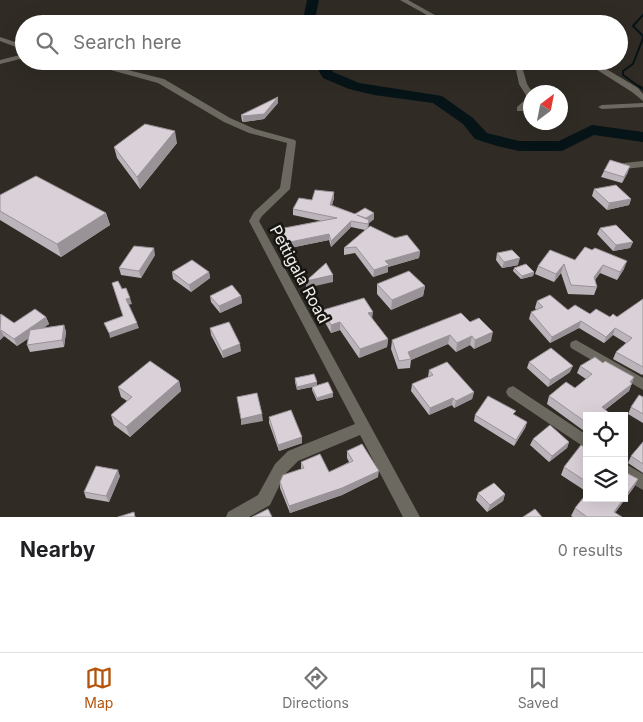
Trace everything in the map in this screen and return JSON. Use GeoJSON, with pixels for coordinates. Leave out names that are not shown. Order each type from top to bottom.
{"type":"FeatureCollection","features":[{"type":"Feature","properties":{"kind":"street"},"geometry":{"type":"LineString","coordinates":[[403,0],[431,15]]}},
{"type":"Feature","properties":{"kind":"street"},"geometry":{"type":"LineString","coordinates":[[0,39],[15,45]]}},
{"type":"Feature","properties":{"kind":"street"},"geometry":{"type":"LineString","coordinates":[[0,62],[15,58]]}},
{"type":"Feature","properties":{"kind":"street","name":"Pettigala Road"},"geometry":{"type":"LineString","coordinates":[[122,70],[161,82],[226,120],[252,131],[292,142],[285,189],[258,214],[254,221],[412,517]]}},
{"type":"Feature","properties":{"kind":"street"},"geometry":{"type":"LineString","coordinates":[[519,70],[524,85]]}},
{"type":"Feature","properties":{"kind":"street"},"geometry":{"type":"LineString","coordinates":[[603,70],[635,90],[643,99]]}},
{"type":"Feature","properties":{"kind":"street"},"geometry":{"type":"LineString","coordinates":[[602,107],[643,105]]}},
{"type":"Feature","properties":{"kind":"street"},"geometry":{"type":"LineString","coordinates":[[520,109],[523,106]]}},
{"type":"Feature","properties":{"kind":"street"},"geometry":{"type":"LineString","coordinates":[[624,166],[643,164]]}},
{"type":"Feature","properties":{"kind":"street"},"geometry":{"type":"LineString","coordinates":[[576,345],[643,385]]}},
{"type":"Feature","properties":{"kind":"street"},"geometry":{"type":"LineString","coordinates":[[513,392],[583,441]]}},
{"type":"Feature","properties":{"kind":"street"},"geometry":{"type":"LineString","coordinates":[[234,517],[264,500],[280,469],[293,456],[363,427]]}},
{"type":"Feature","properties":{"kind":"street"},"geometry":{"type":"LineString","coordinates":[[628,473],[643,483]]}},
{"type":"Feature","properties":{"kind":"building"},"geometry":{"type":"Polygon","coordinates":[[[278,97],[264,114],[241,115],[278,97]]]}},
{"type":"Feature","properties":{"kind":"building"},"geometry":{"type":"Polygon","coordinates":[[[145,124],[175,131],[137,177],[114,147],[145,124]]]}},
{"type":"Feature","properties":{"kind":"building"},"geometry":{"type":"Polygon","coordinates":[[[610,160],[630,166],[624,177],[604,171],[610,160]]]}},
{"type":"Feature","properties":{"kind":"building"},"geometry":{"type":"Polygon","coordinates":[[[36,176],[106,213],[57,244],[0,211],[0,195],[36,176]]]}},
{"type":"Feature","properties":{"kind":"building"},"geometry":{"type":"Polygon","coordinates":[[[616,185],[631,199],[609,203],[594,189],[616,185]]]}},
{"type":"Feature","properties":{"kind":"building"},"geometry":{"type":"Polygon","coordinates":[[[315,190],[334,192],[330,205],[355,214],[365,208],[374,213],[366,218],[357,215],[369,220],[368,224],[351,221],[331,241],[329,234],[285,243],[279,229],[337,218],[293,209],[299,198],[312,200],[315,190]]]}},
{"type":"Feature","properties":{"kind":"building"},"geometry":{"type":"Polygon","coordinates":[[[616,225],[633,242],[616,245],[600,228],[616,225]]]}},
{"type":"Feature","properties":{"kind":"building"},"geometry":{"type":"Polygon","coordinates":[[[370,226],[395,238],[407,235],[420,251],[385,261],[389,265],[374,270],[356,247],[344,248],[370,226]]]}},
{"type":"Feature","properties":{"kind":"building"},"geometry":{"type":"Polygon","coordinates":[[[134,246],[154,248],[139,271],[119,268],[134,246]]]}},
{"type":"Feature","properties":{"kind":"building"},"geometry":{"type":"Polygon","coordinates":[[[585,247],[592,250],[595,248],[627,261],[620,272],[603,265],[594,277],[597,287],[571,285],[564,264],[556,274],[538,266],[550,250],[575,260],[585,247]]]}},
{"type":"Feature","properties":{"kind":"building"},"geometry":{"type":"Polygon","coordinates":[[[512,250],[520,258],[504,262],[497,253],[512,250]]]}},
{"type":"Feature","properties":{"kind":"building"},"geometry":{"type":"Polygon","coordinates":[[[192,260],[209,272],[189,285],[172,272],[192,260]]]}},
{"type":"Feature","properties":{"kind":"building"},"geometry":{"type":"Polygon","coordinates":[[[326,263],[333,275],[306,281],[326,263]]]}},
{"type":"Feature","properties":{"kind":"building"},"geometry":{"type":"Polygon","coordinates":[[[526,264],[534,272],[522,276],[514,268],[526,264]]]}},
{"type":"Feature","properties":{"kind":"building"},"geometry":{"type":"Polygon","coordinates":[[[409,271],[425,286],[392,300],[377,284],[409,271]]]}},
{"type":"Feature","properties":{"kind":"building"},"geometry":{"type":"Polygon","coordinates":[[[118,281],[122,289],[126,288],[130,298],[126,299],[137,323],[109,333],[104,323],[123,316],[112,283],[118,281]]]}},
{"type":"Feature","properties":{"kind":"building"},"geometry":{"type":"Polygon","coordinates":[[[232,285],[241,296],[219,306],[210,296],[232,285]]]}},
{"type":"Feature","properties":{"kind":"building"},"geometry":{"type":"Polygon","coordinates":[[[550,295],[568,310],[575,305],[590,314],[596,309],[610,317],[613,314],[617,317],[643,299],[643,367],[616,352],[632,338],[615,328],[606,337],[581,321],[552,337],[531,312],[543,307],[537,301],[550,295]]]}},
{"type":"Feature","properties":{"kind":"building"},"geometry":{"type":"Polygon","coordinates":[[[364,298],[373,312],[368,313],[388,339],[360,349],[340,322],[331,325],[323,310],[364,298]]]}},
{"type":"Feature","properties":{"kind":"building"},"geometry":{"type":"Polygon","coordinates":[[[35,309],[46,317],[14,339],[0,331],[1,314],[14,323],[35,309]]]}},
{"type":"Feature","properties":{"kind":"building"},"geometry":{"type":"Polygon","coordinates":[[[461,313],[470,322],[479,318],[493,332],[475,340],[472,336],[457,343],[450,335],[408,352],[411,359],[399,361],[392,340],[461,313]]]}},
{"type":"Feature","properties":{"kind":"building"},"geometry":{"type":"Polygon","coordinates":[[[229,322],[240,344],[222,351],[210,328],[229,322]]]}},
{"type":"Feature","properties":{"kind":"building"},"geometry":{"type":"Polygon","coordinates":[[[64,325],[62,340],[27,345],[30,330],[64,325]]]}},
{"type":"Feature","properties":{"kind":"building"},"geometry":{"type":"Polygon","coordinates":[[[551,348],[573,366],[550,380],[529,362],[551,348]]]}},
{"type":"Feature","properties":{"kind":"building"},"geometry":{"type":"Polygon","coordinates":[[[595,357],[603,363],[605,361],[634,377],[630,382],[632,384],[602,407],[608,412],[583,412],[583,420],[549,396],[566,382],[575,388],[592,374],[580,366],[595,357]]]}},
{"type":"Feature","properties":{"kind":"building"},"geometry":{"type":"Polygon","coordinates":[[[150,361],[179,381],[126,427],[111,415],[132,397],[118,387],[150,361]]]}},
{"type":"Feature","properties":{"kind":"building"},"geometry":{"type":"Polygon","coordinates":[[[447,362],[474,392],[456,401],[453,398],[430,408],[412,384],[433,375],[429,370],[447,362]]]}},
{"type":"Feature","properties":{"kind":"building"},"geometry":{"type":"Polygon","coordinates":[[[314,374],[317,382],[297,387],[295,378],[314,374]]]}},
{"type":"Feature","properties":{"kind":"building"},"geometry":{"type":"Polygon","coordinates":[[[328,382],[333,393],[317,398],[312,387],[328,382]]]}},
{"type":"Feature","properties":{"kind":"building"},"geometry":{"type":"Polygon","coordinates":[[[257,393],[262,414],[241,419],[237,397],[257,393]]]}},
{"type":"Feature","properties":{"kind":"building"},"geometry":{"type":"Polygon","coordinates":[[[639,395],[643,397],[643,414],[631,407],[639,395]]]}},
{"type":"Feature","properties":{"kind":"building"},"geometry":{"type":"Polygon","coordinates":[[[488,396],[516,411],[513,414],[527,422],[516,440],[475,415],[488,396]]]}},
{"type":"Feature","properties":{"kind":"building"},"geometry":{"type":"Polygon","coordinates":[[[291,410],[302,437],[278,445],[269,417],[291,410]]]}},
{"type":"Feature","properties":{"kind":"building"},"geometry":{"type":"Polygon","coordinates":[[[550,425],[569,442],[552,456],[533,439],[550,425]]]}},
{"type":"Feature","properties":{"kind":"building"},"geometry":{"type":"Polygon","coordinates":[[[643,442],[643,464],[631,456],[643,442]]]}},
{"type":"Feature","properties":{"kind":"building"},"geometry":{"type":"Polygon","coordinates":[[[362,444],[379,471],[342,488],[289,506],[280,482],[283,475],[304,468],[301,462],[320,454],[329,472],[353,461],[347,451],[362,444]]]}},
{"type":"Feature","properties":{"kind":"building"},"geometry":{"type":"Polygon","coordinates":[[[581,445],[583,446],[583,479],[564,467],[581,445]]]}},
{"type":"Feature","properties":{"kind":"building"},"geometry":{"type":"Polygon","coordinates":[[[96,466],[118,470],[106,496],[84,492],[96,466]]]}},
{"type":"Feature","properties":{"kind":"building"},"geometry":{"type":"Polygon","coordinates":[[[628,474],[638,479],[628,493],[628,474]]]}},
{"type":"Feature","properties":{"kind":"building"},"geometry":{"type":"Polygon","coordinates":[[[494,483],[505,494],[490,505],[478,493],[494,483]]]}},
{"type":"Feature","properties":{"kind":"building"},"geometry":{"type":"Polygon","coordinates":[[[583,498],[583,502],[621,502],[614,512],[622,517],[587,517],[575,508],[583,498]]]}},
{"type":"Feature","properties":{"kind":"building"},"geometry":{"type":"Polygon","coordinates":[[[268,509],[272,517],[252,517],[268,509]]]}},
{"type":"Feature","properties":{"kind":"building"},"geometry":{"type":"Polygon","coordinates":[[[535,509],[542,517],[523,517],[535,509]]]}},
{"type":"Feature","properties":{"kind":"building"},"geometry":{"type":"Polygon","coordinates":[[[134,512],[135,517],[118,517],[134,512]]]}},
{"type":"Feature","properties":{"kind":"waterway"},"geometry":{"type":"LineString","coordinates":[[310,15],[313,0]]}},
{"type":"Feature","properties":{"kind":"waterway"},"geometry":{"type":"LineString","coordinates":[[643,15],[633,26],[643,36]]}},
{"type":"Feature","properties":{"kind":"waterway"},"geometry":{"type":"LineString","coordinates":[[628,68],[633,64],[643,38]]}},
{"type":"Feature","properties":{"kind":"waterway"},"geometry":{"type":"LineString","coordinates":[[325,70],[328,75],[354,86],[374,91],[437,99],[468,121],[481,136],[519,146],[562,146],[592,130],[643,137]]}},
{"type":"Feature","properties":{"kind":"waterway"},"geometry":{"type":"LineString","coordinates":[[624,70],[623,75],[641,88]]}},
{"type":"Feature","properties":{"kind":"waterway"},"geometry":{"type":"LineString","coordinates":[[639,86],[643,89]]}}]}
